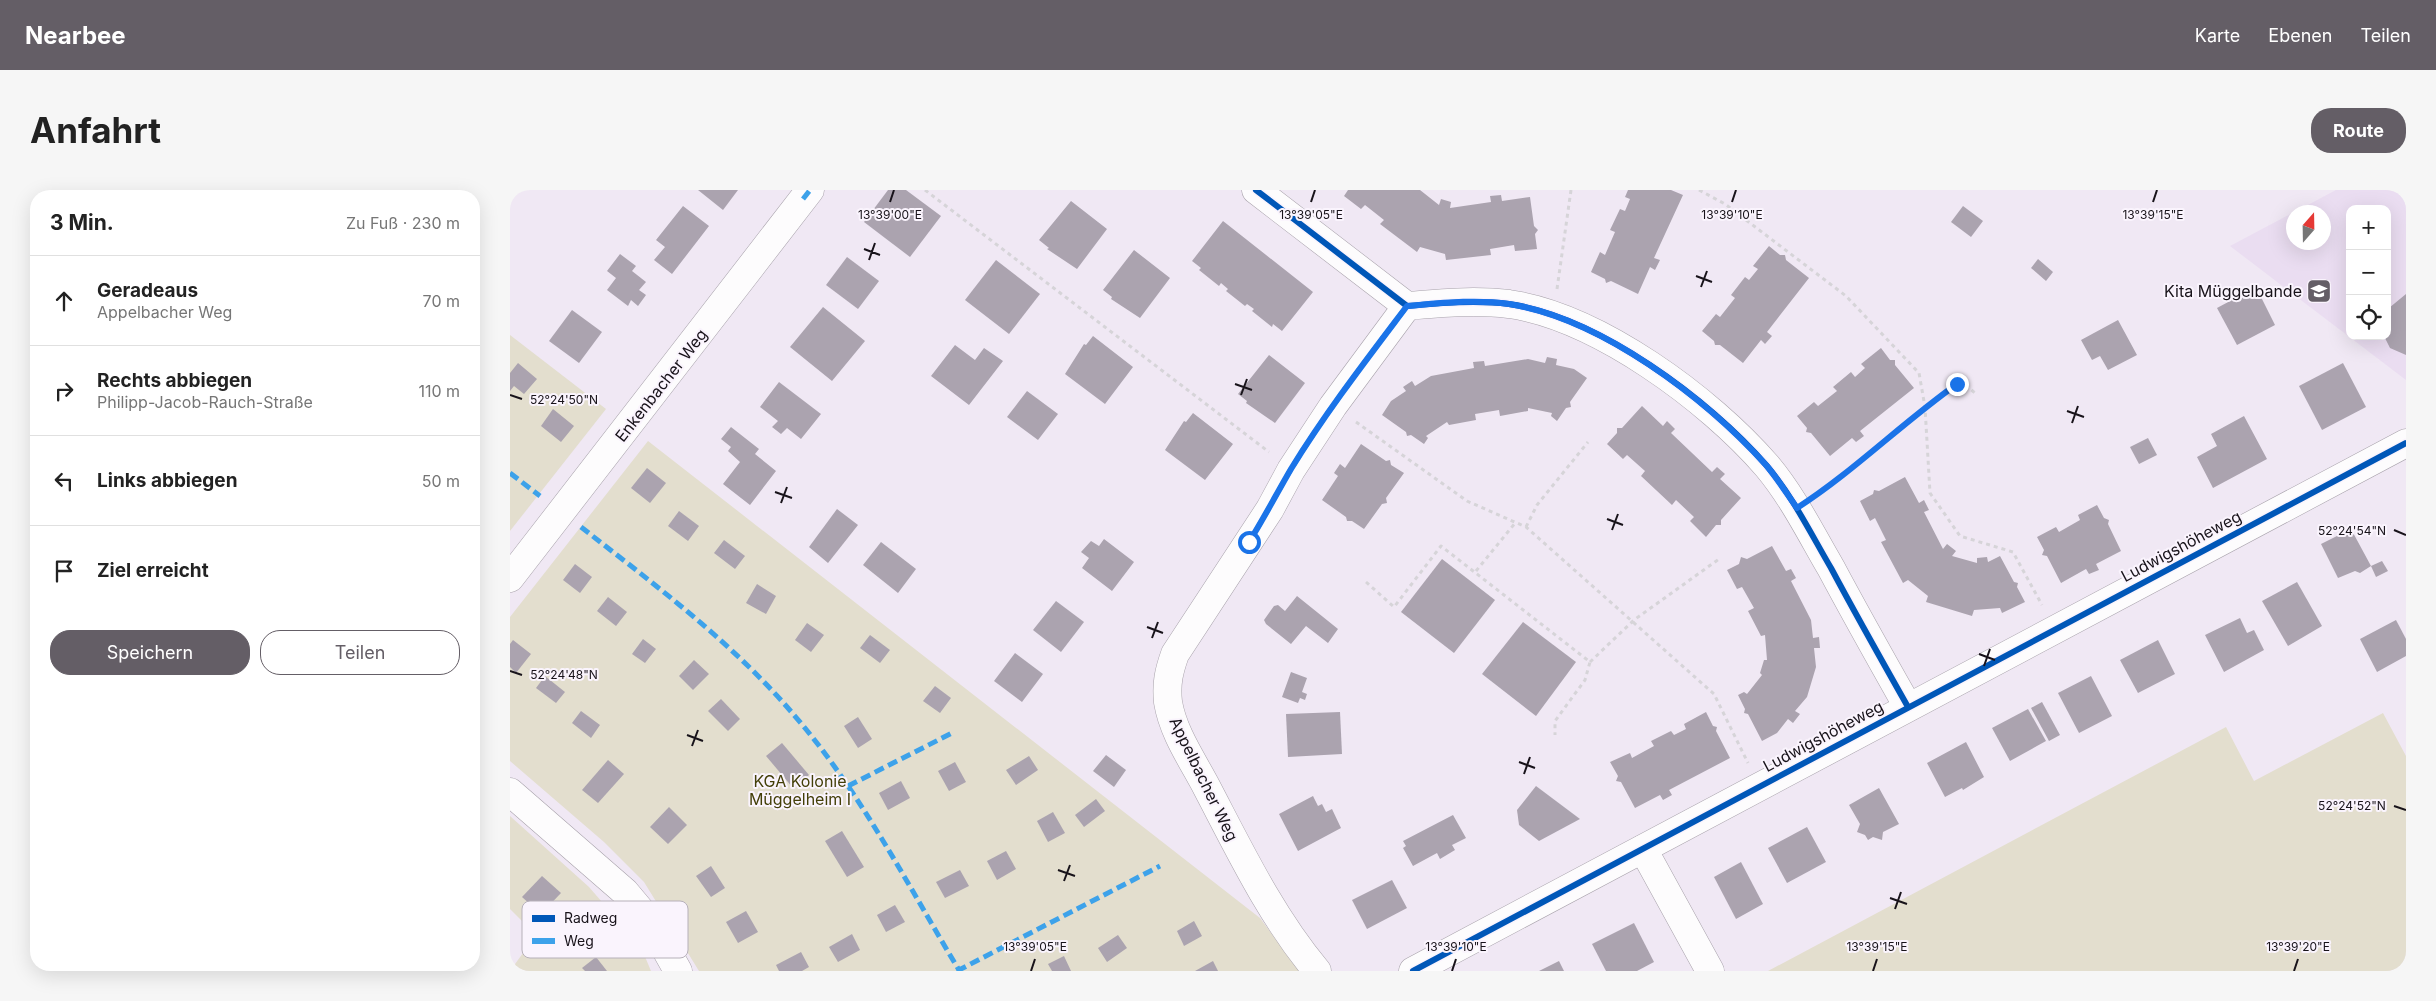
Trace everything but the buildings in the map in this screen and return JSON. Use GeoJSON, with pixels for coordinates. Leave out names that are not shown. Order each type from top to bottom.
{"type":"FeatureCollection","features":[{"type":"Feature","properties":{"kind":"street","name":"Enkenbacher Weg"},"geometry":{"type":"LineString","coordinates":[[510,578],[810,190]]}},
{"type":"Feature","properties":{"kind":"street"},"geometry":{"type":"LineString","coordinates":[[1256,190],[1407,306],[1465,302],[1510,304],[1552,316],[1602,337],[1646,362],[1732,431],[1767,467],[1797,508],[1908,707]]}},
{"type":"Feature","properties":{"kind":"street","name":"Appelbacher Weg"},"geometry":{"type":"LineString","coordinates":[[1317,971],[1294,944],[1251,872],[1176,729],[1168,703],[1167,678],[1175,654],[1270,509],[1291,470],[1333,406],[1407,306]]}},
{"type":"Feature","properties":{"kind":"street","name":"Ludwigshöheweg"},"geometry":{"type":"LineString","coordinates":[[1413,971],[1759,785],[2406,443]]}},
{"type":"Feature","properties":{"kind":"street"},"geometry":{"type":"LineString","coordinates":[[510,792],[625,892],[633,901]]}},
{"type":"Feature","properties":{"kind":"street"},"geometry":{"type":"LineString","coordinates":[[1643,849],[1710,971]]}},
{"type":"Feature","properties":{"kind":"street"},"geometry":{"type":"LineString","coordinates":[[671,958],[678,971]]}},
{"type":"Feature","properties":{"kind":"path"},"geometry":{"type":"LineString","coordinates":[[925,190],[1291,470]]}},
{"type":"Feature","properties":{"kind":"path"},"geometry":{"type":"LineString","coordinates":[[1556,294],[1571,190]]}},
{"type":"Feature","properties":{"kind":"path"},"geometry":{"type":"LineString","coordinates":[[1699,190],[1725,204],[1846,296],[1919,373],[1925,407],[1930,493],[1960,536],[2013,552],[2044,609]]}},
{"type":"Feature","properties":{"kind":"path"},"geometry":{"type":"LineString","coordinates":[[1797,508],[1820,493],[1925,407],[1962,382],[1975,393]]}},
{"type":"Feature","properties":{"kind":"path"},"geometry":{"type":"LineString","coordinates":[[1333,406],[1467,501],[1526,527],[1634,620],[1714,694],[1759,785]]}},
{"type":"Feature","properties":{"kind":"path"},"geometry":{"type":"LineString","coordinates":[[1526,527],[1537,505],[1588,442]]}},
{"type":"Feature","properties":{"kind":"path"},"geometry":{"type":"LineString","coordinates":[[1476,571],[1516,522]]}},
{"type":"Feature","properties":{"kind":"path"},"geometry":{"type":"LineString","coordinates":[[1366,582],[1394,606],[1441,546],[1476,571],[1590,662]]}},
{"type":"Feature","properties":{"kind":"path"},"geometry":{"type":"LineString","coordinates":[[1555,735],[1555,722],[1585,680],[1590,662],[1634,620],[1719,559]]}},
{"type":"Feature","properties":{"kind":"shaded area","name":"Kita Müggelbande"},"geometry":{"type":"Polygon","coordinates":[[[2336,190],[2406,190],[2406,380],[2353,340],[2391,340],[2391,205],[2346,205],[2346,334],[2230,246],[2286,216],[2286,250],[2331,250],[2331,205],[2307,205],[2336,190]]]}},
{"type":"Feature","properties":{"kind":"green space"},"geometry":{"type":"Polygon","coordinates":[[[510,335],[606,409],[510,531],[510,335]]]}},
{"type":"Feature","properties":{"kind":"green space","name":"KGA Kolonie Müggelheim I"},"geometry":{"type":"Polygon","coordinates":[[[648,441],[1260,918],[1299,971],[699,971],[688,953],[688,901],[656,901],[644,882],[604,842],[510,761],[510,617],[648,441]]]}},
{"type":"Feature","properties":{"kind":"green space"},"geometry":{"type":"Polygon","coordinates":[[[2383,713],[2406,756],[2406,971],[1768,971],[2226,727],[2254,781],[2383,713]]]}},
{"type":"Feature","properties":{"kind":"green space"},"geometry":{"type":"Polygon","coordinates":[[[510,816],[589,887],[601,901],[522,901],[522,921],[510,909],[510,816]]]}},
{"type":"Feature","properties":{"kind":"green space"},"geometry":{"type":"Polygon","coordinates":[[[522,954],[522,958],[646,958],[651,971],[510,971],[522,954]]]}},
{"type":"Feature","properties":{"kind":"marked path"},"geometry":{"type":"LineString","coordinates":[[803,199],[810,190]]}},
{"type":"Feature","properties":{"kind":"marked path"},"geometry":{"type":"LineString","coordinates":[[1249,542],[1291,469],[1318,427],[1407,306]]}},
{"type":"Feature","properties":{"kind":"marked path"},"geometry":{"type":"LineString","coordinates":[[510,473],[540,496]]}},
{"type":"Feature","properties":{"kind":"marked path"},"geometry":{"type":"LineString","coordinates":[[581,527],[665,593],[719,639],[771,689],[794,715],[818,744],[862,806],[959,970]]}},
{"type":"Feature","properties":{"kind":"marked path"},"geometry":{"type":"LineString","coordinates":[[848,786],[954,732]]}},
{"type":"Feature","properties":{"kind":"marked path"},"geometry":{"type":"LineString","coordinates":[[957,971],[1160,866]]}},
{"type":"Feature","properties":{"kind":"cycle path"},"geometry":{"type":"LineString","coordinates":[[1256,190],[1407,306],[1484,302],[1509,304],[1543,312],[1579,325],[1614,343],[1650,365],[1715,414],[1767,466],[1785,490],[1831,568],[1908,707]]}},
{"type":"Feature","properties":{"kind":"cycle path"},"geometry":{"type":"LineString","coordinates":[[1413,971],[2406,443]]}},
{"type":"Feature","properties":{"kind":"place","name":"Kita Müggelbande"},"geometry":{"type":"Point","coordinates":[2319,291]}},
{"type":"Feature","properties":{"kind":"route"},"geometry":{"type":"LineString","coordinates":[[1249,542],[1270,509],[1291,470],[1333,406],[1407,306],[1465,302],[1510,304],[1552,316],[1602,337],[1646,362],[1732,431],[1767,467],[1797,508],[1820,493],[1925,407],[1957,384]]}}]}
